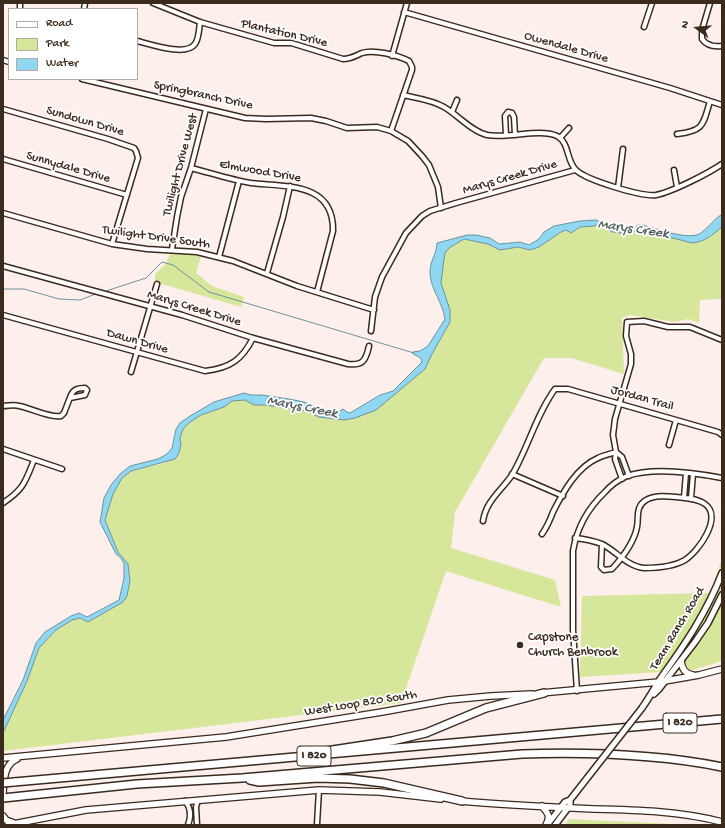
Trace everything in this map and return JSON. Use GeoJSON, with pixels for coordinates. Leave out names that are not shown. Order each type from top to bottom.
{"type":"FeatureCollection","features":[{"type":"Feature","properties":{"kind":"highway"},"geometry":{"type":"LineString","coordinates":[[305,757],[316,752],[392,741],[426,733],[486,708],[544,693]]}},
{"type":"Feature","properties":{"kind":"highway","name":"I 820"},"geometry":{"type":"LineString","coordinates":[[3,783],[305,757],[722,718]]}},
{"type":"Feature","properties":{"kind":"highway","name":"I 820"},"geometry":{"type":"LineString","coordinates":[[3,798],[136,784],[242,778],[451,759],[550,753],[644,756],[722,767]]}},
{"type":"Feature","properties":{"kind":"highway"},"geometry":{"type":"LineString","coordinates":[[242,778],[258,782],[318,778],[350,779],[384,783],[462,801]]}},
{"type":"Feature","properties":{"kind":"main road"},"geometry":{"type":"LineString","coordinates":[[681,662],[682,669],[687,673],[699,675]]}},
{"type":"Feature","properties":{"kind":"main road","name":"West Loop 820 South"},"geometry":{"type":"LineString","coordinates":[[3,758],[226,736],[382,712],[448,700],[577,691],[659,682],[699,675],[722,669]]}},
{"type":"Feature","properties":{"kind":"main road"},"geometry":{"type":"LineString","coordinates":[[3,793],[6,770],[12,761],[23,756]]}},
{"type":"Feature","properties":{"kind":"main road"},"geometry":{"type":"LineString","coordinates":[[8,825],[86,810],[319,790],[380,792],[507,805],[668,812],[722,822]]}},
{"type":"Feature","properties":{"kind":"main road"},"geometry":{"type":"LineString","coordinates":[[542,806],[549,818],[547,825]]}},
{"type":"Feature","properties":{"kind":"main road"},"geometry":{"type":"LineString","coordinates":[[3,816],[6,820],[16,824]]}},
{"type":"Feature","properties":{"kind":"street","name":"Plantation Drive"},"geometry":{"type":"LineString","coordinates":[[154,3],[200,22],[274,43],[301,46],[343,59],[349,59],[371,51],[405,59],[411,64],[412,70],[403,95]]}},
{"type":"Feature","properties":{"kind":"street"},"geometry":{"type":"LineString","coordinates":[[392,56],[407,3]]}},
{"type":"Feature","properties":{"kind":"street"},"geometry":{"type":"LineString","coordinates":[[644,27],[652,3]]}},
{"type":"Feature","properties":{"kind":"street"},"geometry":{"type":"LineString","coordinates":[[710,3],[702,35],[704,41],[708,45],[722,46]]}},
{"type":"Feature","properties":{"kind":"street","name":"Owendale Drive"},"geometry":{"type":"LineString","coordinates":[[404,12],[662,86],[722,105]]}},
{"type":"Feature","properties":{"kind":"street"},"geometry":{"type":"LineString","coordinates":[[138,41],[181,50],[189,49],[196,42],[200,22]]}},
{"type":"Feature","properties":{"kind":"street","name":"Springbranch Drive"},"geometry":{"type":"LineString","coordinates":[[86,80],[245,118],[312,118],[347,128],[377,127],[391,131],[408,141],[429,165],[438,187],[441,208]]}},
{"type":"Feature","properties":{"kind":"street"},"geometry":{"type":"LineString","coordinates":[[391,131],[403,95],[436,103],[452,112],[482,133],[493,136],[539,133],[554,135],[560,138],[565,144],[575,170]]}},
{"type":"Feature","properties":{"kind":"street"},"geometry":{"type":"LineString","coordinates":[[452,112],[457,100]]}},
{"type":"Feature","properties":{"kind":"street"},"geometry":{"type":"LineString","coordinates":[[677,134],[692,132],[700,128],[705,118],[710,101]]}},
{"type":"Feature","properties":{"kind":"street","name":"Sundown Drive"},"geometry":{"type":"LineString","coordinates":[[3,109],[134,148],[138,158],[112,244]]}},
{"type":"Feature","properties":{"kind":"street","name":"Twilight Drive West"},"geometry":{"type":"LineString","coordinates":[[172,250],[176,217],[191,168],[206,109]]}},
{"type":"Feature","properties":{"kind":"street"},"geometry":{"type":"LineString","coordinates":[[506,136],[505,116],[508,112],[512,113],[514,117],[515,135]]}},
{"type":"Feature","properties":{"kind":"street"},"geometry":{"type":"LineString","coordinates":[[560,138],[570,128]]}},
{"type":"Feature","properties":{"kind":"street"},"geometry":{"type":"LineString","coordinates":[[618,188],[623,149]]}},
{"type":"Feature","properties":{"kind":"street","name":"Sunnydale Drive"},"geometry":{"type":"LineString","coordinates":[[3,160],[127,195]]}},
{"type":"Feature","properties":{"kind":"street","name":"Marys Creek Drive"},"geometry":{"type":"LineString","coordinates":[[372,331],[376,297],[380,282],[406,233],[422,216],[430,211],[575,170],[588,178],[618,188],[654,195],[664,193],[722,164]]}},
{"type":"Feature","properties":{"kind":"street","name":"Elmwood Drive"},"geometry":{"type":"LineString","coordinates":[[191,168],[240,181],[290,186],[319,196],[332,217],[332,231],[317,292]]}},
{"type":"Feature","properties":{"kind":"street"},"geometry":{"type":"LineString","coordinates":[[674,170],[677,187]]}},
{"type":"Feature","properties":{"kind":"street"},"geometry":{"type":"LineString","coordinates":[[219,257],[240,181]]}},
{"type":"Feature","properties":{"kind":"street"},"geometry":{"type":"LineString","coordinates":[[266,273],[283,217],[290,186]]}},
{"type":"Feature","properties":{"kind":"street","name":"Twilight Drive South"},"geometry":{"type":"LineString","coordinates":[[3,213],[112,244],[148,249],[197,252],[219,257],[238,262],[297,286],[374,310]]}},
{"type":"Feature","properties":{"kind":"street","name":"Marys Creek Drive"},"geometry":{"type":"LineString","coordinates":[[3,266],[182,315],[253,338],[338,362],[357,365],[361,364],[365,359],[369,346]]}},
{"type":"Feature","properties":{"kind":"street"},"geometry":{"type":"LineString","coordinates":[[131,372],[157,284]]}},
{"type":"Feature","properties":{"kind":"street","name":"Dawn Drive"},"geometry":{"type":"LineString","coordinates":[[3,315],[200,370],[212,370],[231,364],[243,355],[253,338]]}},
{"type":"Feature","properties":{"kind":"street"},"geometry":{"type":"LineString","coordinates":[[622,478],[615,459],[616,452],[613,441],[613,431],[631,361],[626,336],[627,322],[644,321],[668,327],[690,327],[722,340]]}},
{"type":"Feature","properties":{"kind":"street","name":"Jordan Trail"},"geometry":{"type":"LineString","coordinates":[[512,474],[555,389],[568,389],[620,403],[718,432],[722,435]]}},
{"type":"Feature","properties":{"kind":"street"},"geometry":{"type":"LineString","coordinates":[[3,406],[21,406],[61,416],[64,413],[70,398]]}},
{"type":"Feature","properties":{"kind":"street"},"geometry":{"type":"LineString","coordinates":[[669,445],[676,420]]}},
{"type":"Feature","properties":{"kind":"street"},"geometry":{"type":"LineString","coordinates":[[3,449],[62,469]]}},
{"type":"Feature","properties":{"kind":"street"},"geometry":{"type":"LineString","coordinates":[[616,452],[622,457],[628,476]]}},
{"type":"Feature","properties":{"kind":"street"},"geometry":{"type":"LineString","coordinates":[[542,534],[549,525],[553,513],[570,483],[586,466],[598,458],[616,452]]}},
{"type":"Feature","properties":{"kind":"street"},"geometry":{"type":"LineString","coordinates":[[3,503],[15,495],[23,486],[34,460]]}},
{"type":"Feature","properties":{"kind":"street"},"geometry":{"type":"LineString","coordinates":[[577,691],[572,609],[573,550],[581,523],[588,510],[617,481],[628,476],[656,472],[686,473],[722,478]]}},
{"type":"Feature","properties":{"kind":"street"},"geometry":{"type":"LineString","coordinates":[[684,498],[686,473]]}},
{"type":"Feature","properties":{"kind":"street"},"geometry":{"type":"LineString","coordinates":[[483,521],[485,512],[489,505],[512,474],[563,496]]}},
{"type":"Feature","properties":{"kind":"street"},"geometry":{"type":"LineString","coordinates":[[691,498],[693,474]]}},
{"type":"Feature","properties":{"kind":"street"},"geometry":{"type":"LineString","coordinates":[[576,538],[602,544],[622,557],[638,567],[657,568],[681,562],[697,551],[706,538],[710,525],[711,514],[708,506],[691,498],[661,496],[647,499],[642,503],[637,513],[638,525],[635,538],[622,557],[612,569],[602,569],[602,544]]}},
{"type":"Feature","properties":{"kind":"street","name":"Team Ranch Road"},"geometry":{"type":"LineString","coordinates":[[555,825],[565,807],[565,802],[570,800],[651,696],[701,618],[716,589],[722,573]]}},
{"type":"Feature","properties":{"kind":"street","name":"Team Ranch Road"},"geometry":{"type":"LineString","coordinates":[[651,696],[659,689],[681,662],[708,623],[722,594]]}},
{"type":"Feature","properties":{"kind":"street"},"geometry":{"type":"LineString","coordinates":[[701,618],[708,623]]}},
{"type":"Feature","properties":{"kind":"street"},"geometry":{"type":"LineString","coordinates":[[317,824],[319,790]]}},
{"type":"Feature","properties":{"kind":"street"},"geometry":{"type":"LineString","coordinates":[[185,801],[189,807],[189,823],[197,823],[196,807],[198,800]]}},
{"type":"Feature","properties":{"kind":"street","name":"Team Ranch Road"},"geometry":{"type":"LineString","coordinates":[[547,825],[565,807]]}},
{"type":"Feature","properties":{"kind":"green space"},"geometry":{"type":"Polygon","coordinates":[[[599,224],[610,230],[634,232],[642,230],[692,243],[710,237],[722,227],[722,299],[700,300],[699,323],[688,319],[675,322],[630,315],[622,318],[624,374],[571,358],[544,358],[455,512],[451,548],[555,580],[561,607],[446,571],[401,703],[3,751],[3,733],[27,681],[39,648],[56,630],[72,620],[80,618],[88,622],[123,602],[130,581],[128,564],[118,552],[105,520],[113,494],[122,478],[131,471],[165,463],[180,438],[183,429],[190,422],[201,415],[224,407],[232,401],[245,400],[254,405],[265,405],[306,411],[319,417],[355,418],[425,369],[450,322],[441,283],[445,253],[449,248],[464,239],[488,244],[500,250],[518,247],[530,250],[539,247],[566,230],[571,233],[580,227],[599,224]]]}},
{"type":"Feature","properties":{"kind":"green space"},"geometry":{"type":"Polygon","coordinates":[[[179,253],[201,256],[196,273],[212,286],[244,297],[241,307],[155,282],[155,274],[165,265],[170,254],[179,253]]]}},
{"type":"Feature","properties":{"kind":"green space"},"geometry":{"type":"Polygon","coordinates":[[[722,558],[722,661],[693,670],[580,677],[582,596],[711,593],[722,558]]]}},
{"type":"Feature","properties":{"kind":"green space"},"geometry":{"type":"Polygon","coordinates":[[[569,819],[691,825],[565,825],[569,819]]]}},
{"type":"Feature","properties":{"kind":"water","name":"Marys Creek"},"geometry":{"type":"Polygon","coordinates":[[[722,214],[722,227],[705,240],[692,243],[642,230],[616,233],[599,224],[580,227],[571,233],[566,230],[539,247],[530,250],[518,247],[500,250],[488,244],[464,239],[449,248],[445,253],[441,283],[450,310],[450,322],[425,369],[376,410],[355,418],[344,420],[319,417],[306,411],[265,405],[254,405],[245,400],[232,401],[224,407],[201,415],[190,422],[183,429],[180,438],[181,444],[179,453],[175,459],[131,471],[122,478],[113,494],[105,520],[118,552],[128,564],[130,581],[127,596],[123,602],[88,622],[80,618],[72,620],[56,630],[39,648],[27,681],[3,733],[3,720],[23,680],[36,643],[45,632],[71,616],[79,613],[87,617],[119,600],[124,578],[124,564],[121,558],[116,554],[100,522],[104,498],[111,485],[120,474],[130,466],[158,459],[167,454],[172,448],[176,429],[180,423],[214,402],[244,393],[304,402],[321,409],[338,412],[343,409],[350,413],[380,395],[393,391],[422,362],[421,358],[413,354],[413,352],[420,351],[428,346],[445,319],[442,307],[432,286],[430,274],[437,243],[467,235],[476,235],[490,238],[499,244],[520,242],[529,245],[539,239],[544,232],[554,226],[580,221],[596,220],[614,228],[634,228],[638,225],[643,225],[673,234],[689,236],[701,233],[722,214]]]}},
{"type":"Feature","properties":{"kind":"waterway"},"geometry":{"type":"LineString","coordinates":[[103,292],[146,278],[162,262],[173,265],[209,292],[414,353]]}},
{"type":"Feature","properties":{"kind":"waterway"},"geometry":{"type":"LineString","coordinates":[[3,289],[24,289],[59,299],[80,300],[98,293]]}},
{"type":"Feature","properties":{"kind":"place","name":"Capstone Church Benbrook"},"geometry":{"type":"Point","coordinates":[520,645]}}]}
